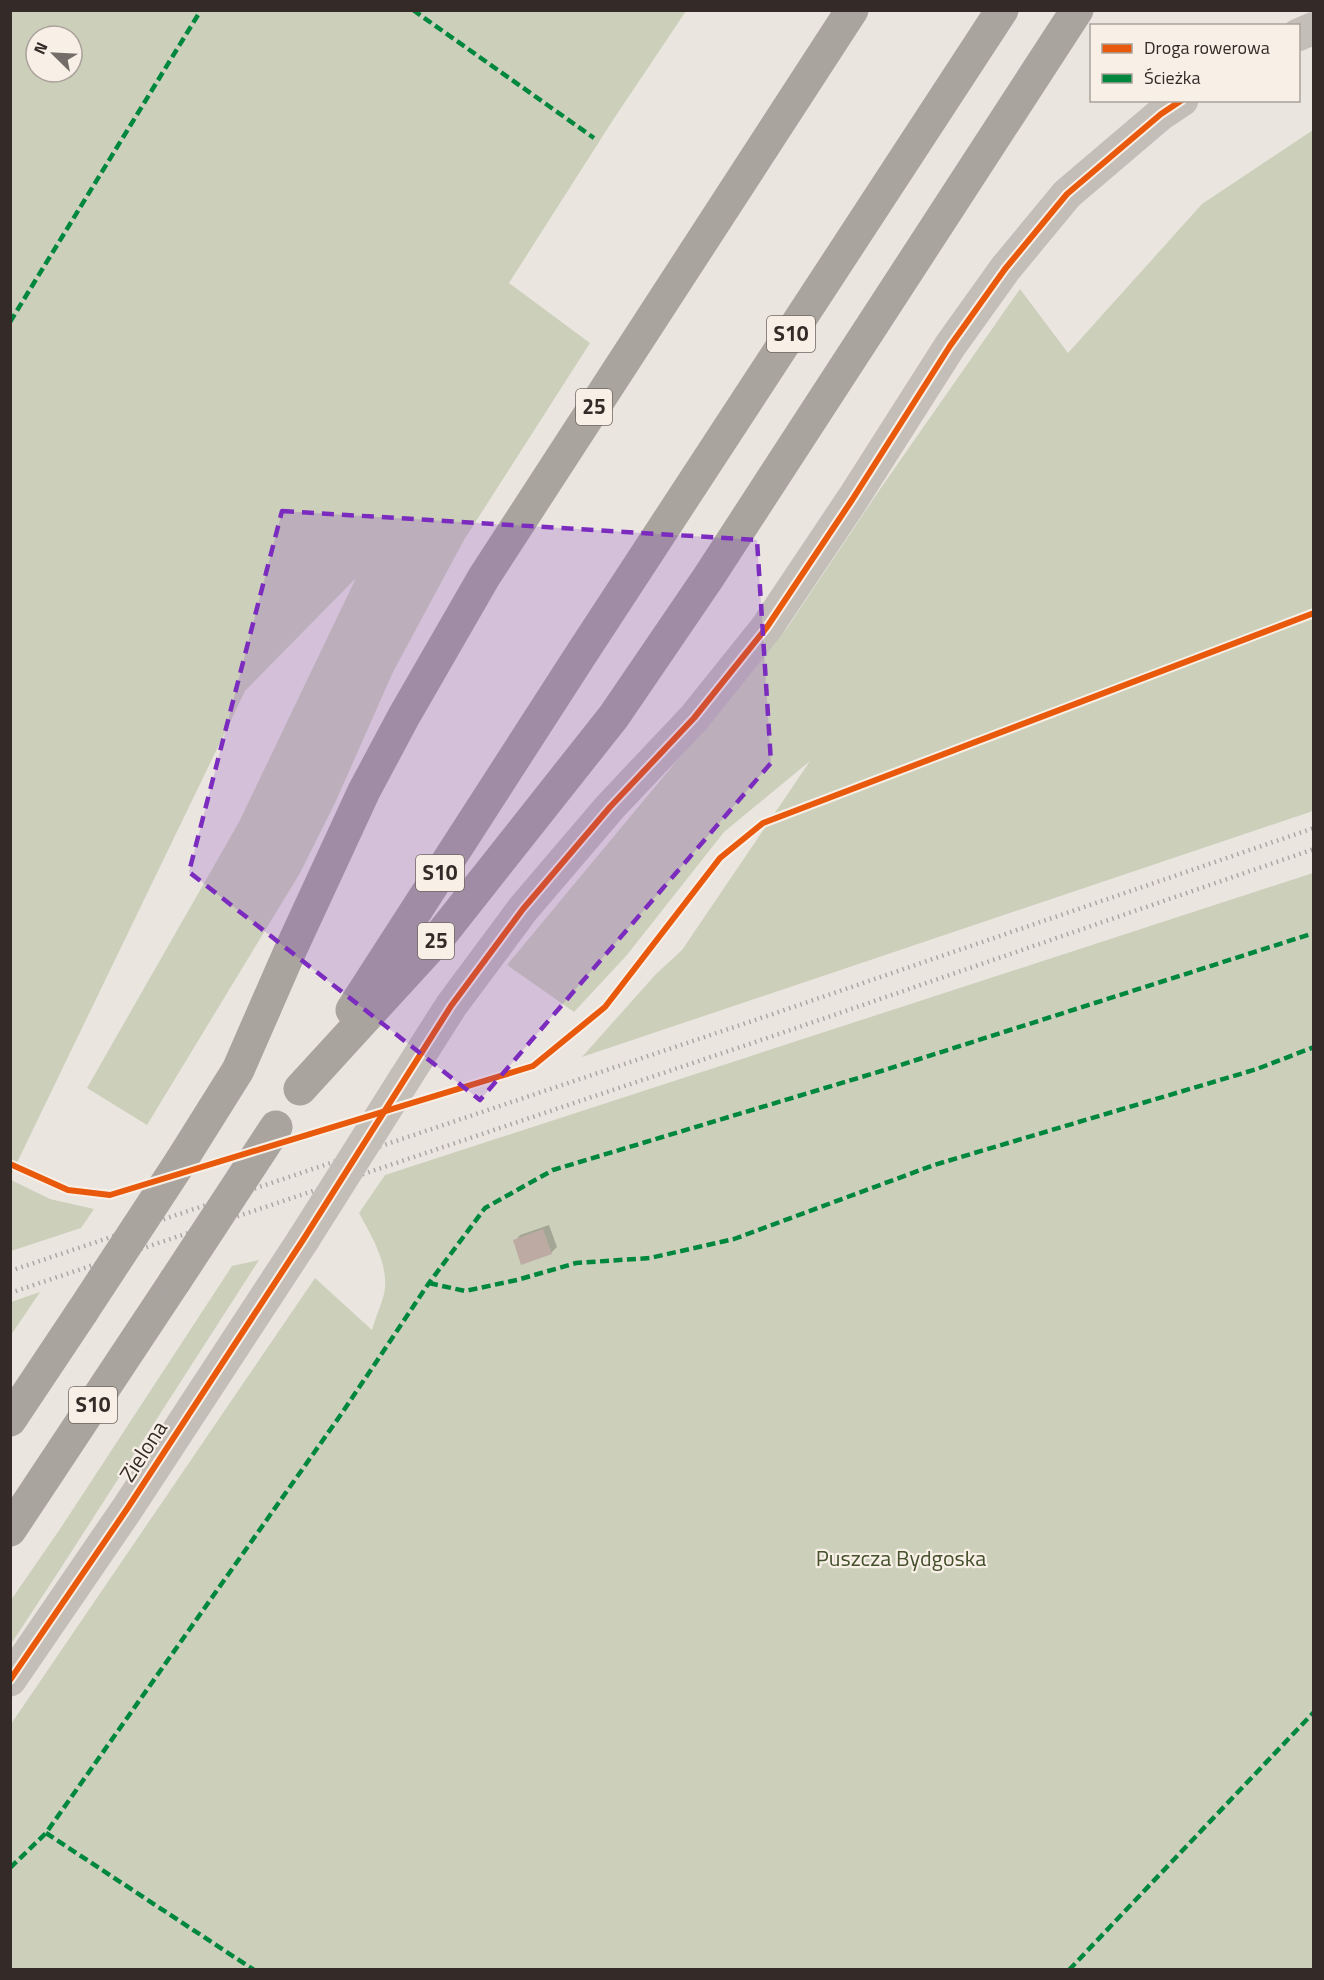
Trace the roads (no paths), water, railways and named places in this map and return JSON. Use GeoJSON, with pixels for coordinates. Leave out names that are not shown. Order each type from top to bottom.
{"type":"FeatureCollection","features":[{"type":"Feature","properties":{"kind":"highway"},"geometry":{"type":"LineString","coordinates":[[793,102],[833,10]]}},
{"type":"Feature","properties":{"kind":"highway","name":"25"},"geometry":{"type":"LineString","coordinates":[[238,1070],[364,791],[415,696],[490,567],[852,10]]}},
{"type":"Feature","properties":{"kind":"highway","name":"S10"},"geometry":{"type":"LineString","coordinates":[[10,1530],[276,1127],[1002,10]]}},
{"type":"Feature","properties":{"kind":"highway","name":"25"},"geometry":{"type":"LineString","coordinates":[[300,1089],[440,936],[614,716],[708,578],[1077,10]]}},
{"type":"Feature","properties":{"kind":"highway","name":"S10"},"geometry":{"type":"LineString","coordinates":[[10,1420],[181,1161],[238,1070]]}},
{"type":"Feature","properties":{"kind":"street"},"geometry":{"type":"LineString","coordinates":[[1300,35],[1314,28]]}},
{"type":"Feature","properties":{"kind":"street","name":"Zielona"},"geometry":{"type":"LineString","coordinates":[[10,1680],[134,1499],[303,1240],[451,1006],[523,909],[610,807],[694,718],[767,627],[852,500],[950,346],[1005,269],[1068,194],[1161,114],[1179,102]]}},
{"type":"Feature","properties":{"kind":"railway"},"geometry":{"type":"LineString","coordinates":[[10,1271],[767,1016],[1314,828]]}},
{"type":"Feature","properties":{"kind":"railway"},"geometry":{"type":"LineString","coordinates":[[10,1293],[776,1035],[1314,849]]}},
{"type":"Feature","properties":{"kind":"park label","name":"Puszcza Bydgoska"},"geometry":{"type":"Point","coordinates":[901,1558]}}]}
